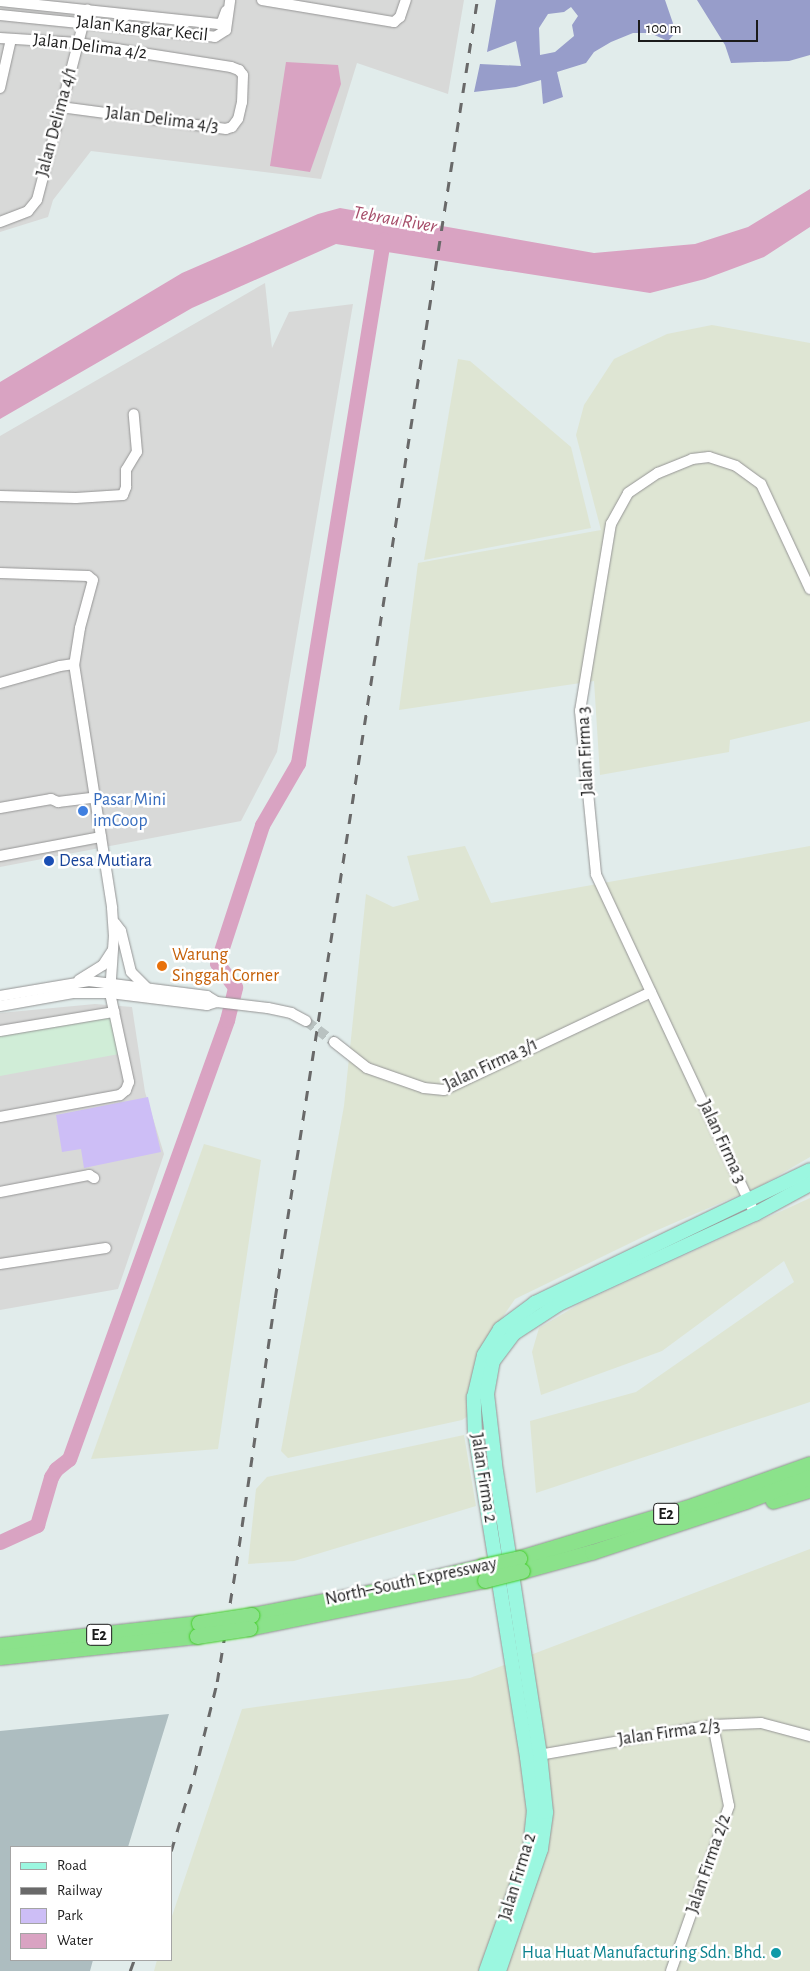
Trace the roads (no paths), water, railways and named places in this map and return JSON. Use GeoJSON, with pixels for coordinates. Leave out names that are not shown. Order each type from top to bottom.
{"type":"FeatureCollection","features":[{"type":"Feature","properties":{"kind":"highway","name":"North–South Expressway"},"geometry":{"type":"LineString","coordinates":[[521,1565],[810,1464]]}},
{"type":"Feature","properties":{"kind":"highway","name":"North–South Expressway"},"geometry":{"type":"LineString","coordinates":[[0,1657],[250,1622],[521,1565],[660,1529],[810,1478]]}},
{"type":"Feature","properties":{"kind":"highway"},"geometry":{"type":"LineString","coordinates":[[660,1529],[680,1531],[810,1490]]}},
{"type":"Feature","properties":{"kind":"highway","name":"North–South Expressway"},"geometry":{"type":"LineString","coordinates":[[0,1645],[198,1629]]}},
{"type":"Feature","properties":{"kind":"main road","name":"Jalan Firma 2"},"geometry":{"type":"LineString","coordinates":[[498,1971],[541,1849],[545,1832],[546,1812],[475,1434],[474,1397],[484,1355],[500,1329],[535,1303],[593,1273],[810,1170]]}},
{"type":"Feature","properties":{"kind":"main road","name":"Jalan Firma 2"},"geometry":{"type":"LineString","coordinates":[[486,1971],[530,1848],[534,1812],[534,1756],[487,1394],[493,1360],[513,1334],[559,1304],[756,1214],[810,1184]]}},
{"type":"Feature","properties":{"kind":"street"},"geometry":{"type":"LineString","coordinates":[[262,0],[394,22],[400,17],[406,0]]}},
{"type":"Feature","properties":{"kind":"street","name":"Jalan Kangkar Kecil"},"geometry":{"type":"LineString","coordinates":[[0,1],[218,24],[222,22],[229,3]]}},
{"type":"Feature","properties":{"kind":"street","name":"Jalan Kangkar Kecil"},"geometry":{"type":"LineString","coordinates":[[0,15],[215,37],[226,30],[229,3]]}},
{"type":"Feature","properties":{"kind":"street","name":"Jalan Delima 4/1"},"geometry":{"type":"LineString","coordinates":[[0,222],[28,211],[34,206],[87,9]]}},
{"type":"Feature","properties":{"kind":"street","name":"Jalan Delima 4/2"},"geometry":{"type":"LineString","coordinates":[[0,38],[78,43],[231,66],[239,70]]}},
{"type":"Feature","properties":{"kind":"street"},"geometry":{"type":"LineString","coordinates":[[0,88],[12,39]]}},
{"type":"Feature","properties":{"kind":"street","name":"Jalan Delima 4/3"},"geometry":{"type":"LineString","coordinates":[[62,107],[226,130],[232,127],[238,119],[243,85],[243,75],[239,70]]}},
{"type":"Feature","properties":{"kind":"street"},"geometry":{"type":"LineString","coordinates":[[0,496],[76,498],[120,496],[125,492],[128,467],[137,452],[134,414]]}},
{"type":"Feature","properties":{"kind":"street","name":"Jalan Firma 3"},"geometry":{"type":"LineString","coordinates":[[756,1214],[596,874],[580,711],[611,524],[628,493],[658,473],[692,459],[709,456],[736,466],[761,484],[810,589]]}},
{"type":"Feature","properties":{"kind":"street"},"geometry":{"type":"LineString","coordinates":[[0,573],[88,576],[93,580],[80,628],[74,664],[113,920],[110,988],[129,1082],[126,1090],[120,1095],[0,1117]]}},
{"type":"Feature","properties":{"kind":"street"},"geometry":{"type":"LineString","coordinates":[[0,683],[60,666],[74,664]]}},
{"type":"Feature","properties":{"kind":"street"},"geometry":{"type":"LineString","coordinates":[[0,808],[50,799],[58,802],[93,798]]}},
{"type":"Feature","properties":{"kind":"street"},"geometry":{"type":"LineString","coordinates":[[0,856],[100,837]]}},
{"type":"Feature","properties":{"kind":"street"},"geometry":{"type":"LineString","coordinates":[[113,920],[121,931],[131,972],[147,988]]}},
{"type":"Feature","properties":{"kind":"street"},"geometry":{"type":"LineString","coordinates":[[76,982],[103,964],[113,949]]}},
{"type":"Feature","properties":{"kind":"street"},"geometry":{"type":"LineString","coordinates":[[0,996],[89,980],[110,988],[207,1005],[217,1002]]}},
{"type":"Feature","properties":{"kind":"street"},"geometry":{"type":"LineString","coordinates":[[0,1006],[110,988],[147,988],[207,996],[217,1002],[291,1013],[306,1021]]}},
{"type":"Feature","properties":{"kind":"street","name":"Jalan Firma 3/1"},"geometry":{"type":"LineString","coordinates":[[334,1042],[367,1068],[424,1088],[444,1090],[650,992]]}},
{"type":"Feature","properties":{"kind":"street"},"geometry":{"type":"LineString","coordinates":[[0,1032],[114,1012]]}},
{"type":"Feature","properties":{"kind":"street"},"geometry":{"type":"LineString","coordinates":[[0,1192],[89,1175],[94,1178]]}},
{"type":"Feature","properties":{"kind":"street"},"geometry":{"type":"LineString","coordinates":[[0,1264],[106,1248]]}},
{"type":"Feature","properties":{"kind":"street","name":"Jalan Firma 2/3"},"geometry":{"type":"LineString","coordinates":[[534,1756],[713,1725],[761,1722],[810,1736]]}},
{"type":"Feature","properties":{"kind":"street","name":"Jalan Firma 2/2"},"geometry":{"type":"LineString","coordinates":[[670,1971],[729,1806],[713,1725]]}},
{"type":"Feature","properties":{"kind":"water"},"geometry":{"type":"Polygon","coordinates":[[[286,62],[338,65],[341,84],[310,172],[270,166],[286,62]]]}},
{"type":"Feature","properties":{"kind":"water","name":"Tebrau River"},"geometry":{"type":"Polygon","coordinates":[[[810,189],[810,227],[764,257],[705,279],[650,293],[336,244],[192,308],[0,419],[0,382],[182,273],[318,214],[340,208],[594,253],[695,244],[748,227],[810,189]]]}},
{"type":"Feature","properties":{"kind":"waterway"},"geometry":{"type":"LineString","coordinates":[[0,1542],[37,1525],[51,1477],[56,1469],[69,1459],[227,1020],[235,987],[217,963],[262,825],[298,763],[383,240]]}},
{"type":"Feature","properties":{"kind":"tunnel"},"geometry":{"type":"LineString","coordinates":[[306,1021],[334,1042]]}},
{"type":"Feature","properties":{"kind":"railway"},"geometry":{"type":"LineString","coordinates":[[172,1848],[194,1775],[217,1682],[477,0]]}},
{"type":"Feature","properties":{"kind":"railway"},"geometry":{"type":"LineString","coordinates":[[130,1971],[134,1961]]}},
{"type":"Feature","properties":{"kind":"place","name":"Pasar Mini imCoop"},"geometry":{"type":"Point","coordinates":[83,811]}},
{"type":"Feature","properties":{"kind":"place","name":"Desa Mutiara"},"geometry":{"type":"Point","coordinates":[49,861]}},
{"type":"Feature","properties":{"kind":"place","name":"Warung Singgah Corner"},"geometry":{"type":"Point","coordinates":[162,966]}},
{"type":"Feature","properties":{"kind":"place","name":"Hua Huat Manufacturing Sdn. Bhd."},"geometry":{"type":"Point","coordinates":[776,1953]}}]}
